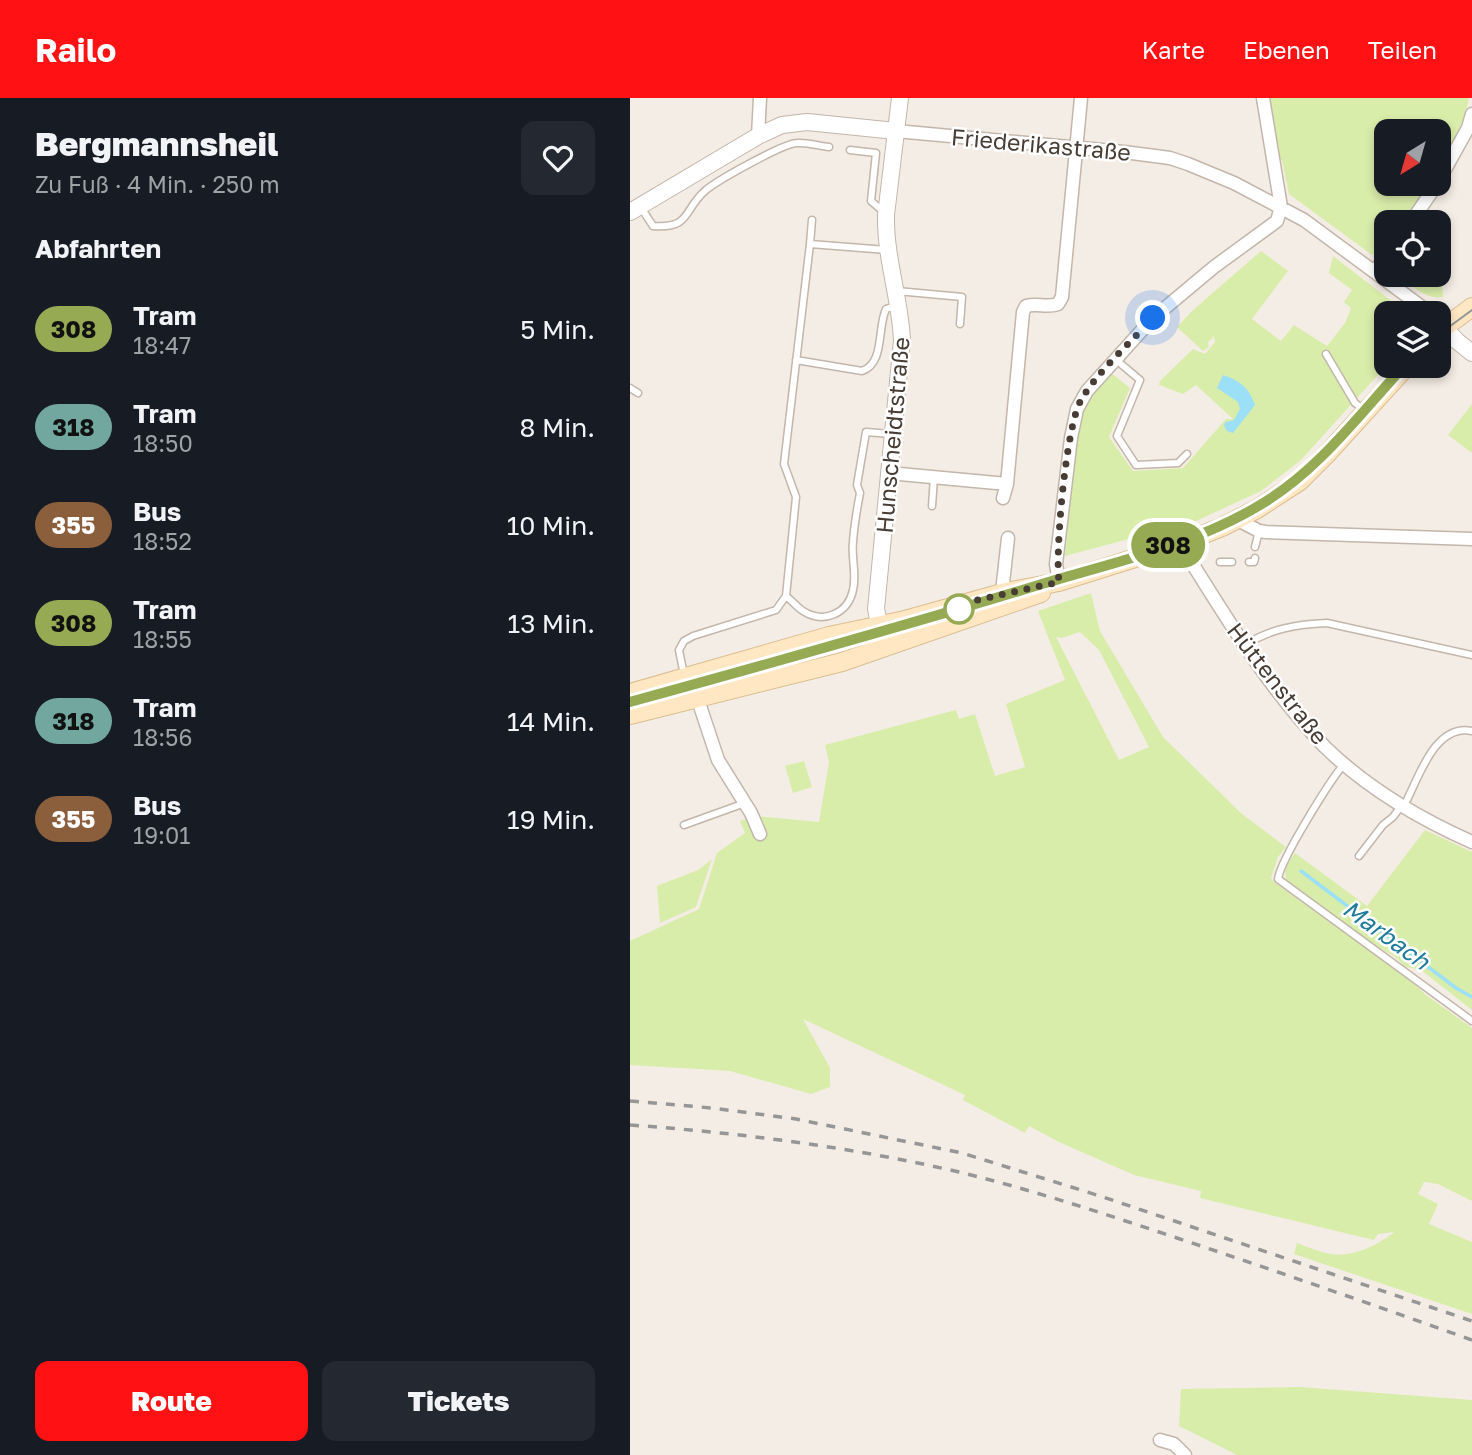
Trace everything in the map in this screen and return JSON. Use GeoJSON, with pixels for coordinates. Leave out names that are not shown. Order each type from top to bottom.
{"type":"FeatureCollection","features":[{"type":"Feature","properties":{"kind":"main road"},"geometry":{"type":"LineString","coordinates":[[1451,320],[1472,307]]}},
{"type":"Feature","properties":{"kind":"main road"},"geometry":{"type":"LineString","coordinates":[[630,715],[801,673],[884,647],[1008,599],[1180,544],[1238,520],[1300,481],[1396,378]]}},
{"type":"Feature","properties":{"kind":"main road"},"geometry":{"type":"LineString","coordinates":[[630,693],[829,636],[1008,599]]}},
{"type":"Feature","properties":{"kind":"street","name":"Hunscheidtstraße"},"geometry":{"type":"LineString","coordinates":[[884,647],[877,625],[876,602],[902,340],[898,298],[888,250],[886,215],[900,98]]}},
{"type":"Feature","properties":{"kind":"street"},"geometry":{"type":"LineString","coordinates":[[1003,498],[1007,484],[1023,312],[1026,306],[1031,304],[1051,307],[1058,304],[1062,297],[1082,98]]}},
{"type":"Feature","properties":{"kind":"street"},"geometry":{"type":"LineString","coordinates":[[1059,582],[1056,564],[1074,418],[1087,391],[1173,299],[1277,221],[1281,206],[1263,98]]}},
{"type":"Feature","properties":{"kind":"street"},"geometry":{"type":"LineString","coordinates":[[758,136],[760,102]]}},
{"type":"Feature","properties":{"kind":"street"},"geometry":{"type":"LineString","coordinates":[[1451,159],[1468,128],[1472,114]]}},
{"type":"Feature","properties":{"kind":"street","name":"Friederikastraße"},"geometry":{"type":"LineString","coordinates":[[635,209],[758,136],[794,122],[1170,158],[1209,171],[1281,206],[1304,219],[1374,270]]}},
{"type":"Feature","properties":{"kind":"street","name":"Friederikastraße"},"geometry":{"type":"LineString","coordinates":[[1396,287],[1414,301]]}},
{"type":"Feature","properties":{"kind":"street"},"geometry":{"type":"LineString","coordinates":[[1451,336],[1472,353]]}},
{"type":"Feature","properties":{"kind":"street"},"geometry":{"type":"LineString","coordinates":[[889,473],[1007,484]]}},
{"type":"Feature","properties":{"kind":"street"},"geometry":{"type":"LineString","coordinates":[[1238,520],[1259,531],[1472,539]]}},
{"type":"Feature","properties":{"kind":"street"},"geometry":{"type":"LineString","coordinates":[[1008,538],[1003,583],[1008,599]]}},
{"type":"Feature","properties":{"kind":"street","name":"Hüttenstraße"},"geometry":{"type":"LineString","coordinates":[[1180,544],[1245,645],[1294,711],[1325,747],[1344,764],[1403,805],[1472,842]]}},
{"type":"Feature","properties":{"kind":"street"},"geometry":{"type":"LineString","coordinates":[[697,697],[718,760],[745,803],[760,834]]}},
{"type":"Feature","properties":{"kind":"street"},"geometry":{"type":"LineString","coordinates":[[1160,1440],[1174,1444],[1185,1455]]}},
{"type":"Feature","properties":{"kind":"lane"},"geometry":{"type":"LineString","coordinates":[[635,209],[653,226],[670,227],[684,219],[706,190],[762,158],[795,142],[829,147]]}},
{"type":"Feature","properties":{"kind":"lane"},"geometry":{"type":"LineString","coordinates":[[850,150],[876,153],[871,201],[886,215]]}},
{"type":"Feature","properties":{"kind":"lane"},"geometry":{"type":"LineString","coordinates":[[685,677],[679,650],[685,640],[776,610],[786,596],[796,497],[784,464],[812,220]]}},
{"type":"Feature","properties":{"kind":"lane"},"geometry":{"type":"LineString","coordinates":[[810,244],[888,250]]}},
{"type":"Feature","properties":{"kind":"lane"},"geometry":{"type":"LineString","coordinates":[[796,360],[862,371],[870,368],[876,362],[881,319],[886,309],[898,298],[962,297],[960,324]]}},
{"type":"Feature","properties":{"kind":"lane"},"geometry":{"type":"LineString","coordinates":[[1326,354],[1355,403],[1365,412]]}},
{"type":"Feature","properties":{"kind":"lane"},"geometry":{"type":"LineString","coordinates":[[1115,359],[1140,380],[1116,436],[1136,465],[1178,463],[1187,454]]}},
{"type":"Feature","properties":{"kind":"lane"},"geometry":{"type":"LineString","coordinates":[[630,388],[638,393]]}},
{"type":"Feature","properties":{"kind":"lane"},"geometry":{"type":"LineString","coordinates":[[786,596],[803,611],[813,615],[834,615],[841,612],[848,603],[853,591],[855,563],[852,543],[866,432],[893,434]]}},
{"type":"Feature","properties":{"kind":"lane"},"geometry":{"type":"LineString","coordinates":[[932,506],[934,477]]}},
{"type":"Feature","properties":{"kind":"lane"},"geometry":{"type":"LineString","coordinates":[[1255,547],[1259,531]]}},
{"type":"Feature","properties":{"kind":"lane"},"geometry":{"type":"LineString","coordinates":[[1220,562],[1232,562]]}},
{"type":"Feature","properties":{"kind":"lane"},"geometry":{"type":"LineString","coordinates":[[1245,645],[1260,635],[1276,630],[1304,624],[1327,623],[1472,655]]}},
{"type":"Feature","properties":{"kind":"lane"},"geometry":{"type":"LineString","coordinates":[[1359,856],[1403,805],[1439,742],[1448,734],[1463,729],[1472,731]]}},
{"type":"Feature","properties":{"kind":"lane"},"geometry":{"type":"LineString","coordinates":[[1344,764],[1326,788],[1283,864],[1278,879],[1472,1021]]}},
{"type":"Feature","properties":{"kind":"lane"},"geometry":{"type":"LineString","coordinates":[[684,825],[745,803]]}},
{"type":"Feature","properties":{"kind":"green space"},"geometry":{"type":"Polygon","coordinates":[[[1267,98],[1469,98],[1465,116],[1451,146],[1451,119],[1374,119],[1374,196],[1420,196],[1411,210],[1374,210],[1372,255],[1289,194],[1282,160],[1278,159],[1267,98]]]}},
{"type":"Feature","properties":{"kind":"green space"},"geometry":{"type":"Polygon","coordinates":[[[1261,251],[1288,271],[1252,319],[1281,341],[1294,325],[1327,346],[1345,323],[1351,308],[1344,302],[1352,290],[1329,273],[1333,256],[1391,301],[1374,301],[1375,378],[1301,460],[1261,491],[1196,521],[1065,556],[1078,421],[1091,394],[1110,372],[1130,388],[1109,437],[1133,471],[1183,468],[1226,419],[1233,419],[1196,385],[1183,394],[1159,385],[1193,349],[1205,354],[1215,342],[1213,334],[1213,338],[1208,342],[1209,347],[1203,351],[1177,327],[1261,251]]]}},
{"type":"Feature","properties":{"kind":"green space"},"geometry":{"type":"Polygon","coordinates":[[[1414,287],[1443,287],[1443,297],[1425,294],[1414,287]]]}},
{"type":"Feature","properties":{"kind":"green space"},"geometry":{"type":"Polygon","coordinates":[[[1472,404],[1472,453],[1448,435],[1472,404]]]}},
{"type":"Feature","properties":{"kind":"green space"},"geometry":{"type":"Polygon","coordinates":[[[1091,593],[1100,631],[1163,737],[1242,814],[1286,847],[1278,857],[1271,878],[1275,883],[1407,977],[1426,995],[1472,1028],[1472,1201],[1438,1184],[1424,1182],[1418,1194],[1438,1204],[1429,1224],[1472,1242],[1472,1314],[1294,1254],[1297,1243],[1330,1254],[1347,1254],[1373,1246],[1394,1232],[1378,1234],[1374,1240],[1200,1198],[1201,1191],[1134,1175],[1029,1126],[1025,1133],[963,1100],[965,1095],[803,1019],[830,1068],[830,1087],[811,1094],[730,1071],[630,1065],[630,941],[699,909],[717,853],[745,833],[740,821],[757,816],[819,822],[829,762],[825,745],[956,710],[959,719],[975,714],[995,776],[1025,767],[1006,704],[1065,680],[1038,611],[1091,593]],[[1080,632],[1062,638],[1056,637],[1119,760],[1149,747],[1099,650],[1080,632]]]}},
{"type":"Feature","properties":{"kind":"green space"},"geometry":{"type":"Polygon","coordinates":[[[804,761],[812,787],[793,793],[785,766],[804,761]]]}},
{"type":"Feature","properties":{"kind":"green space"},"geometry":{"type":"Polygon","coordinates":[[[1425,830],[1472,852],[1472,1010],[1421,970],[1406,967],[1394,956],[1356,935],[1288,883],[1286,878],[1286,867],[1295,853],[1367,906],[1425,830]]]}},
{"type":"Feature","properties":{"kind":"green space"},"geometry":{"type":"Polygon","coordinates":[[[712,859],[696,907],[660,923],[657,886],[698,870],[712,859]]]}},
{"type":"Feature","properties":{"kind":"green space"},"geometry":{"type":"Polygon","coordinates":[[[1300,1387],[1472,1400],[1472,1455],[1237,1455],[1179,1426],[1181,1389],[1300,1387]]]}},
{"type":"Feature","properties":{"kind":"water"},"geometry":{"type":"Polygon","coordinates":[[[1223,375],[1244,386],[1255,405],[1233,433],[1227,431],[1224,425],[1234,420],[1240,409],[1238,402],[1217,388],[1223,375]]]}},
{"type":"Feature","properties":{"kind":"waterway","name":"Marbach"},"geometry":{"type":"LineString","coordinates":[[1301,871],[1456,988],[1472,997]]}},
{"type":"Feature","properties":{"kind":"tram line"},"geometry":{"type":"LineString","coordinates":[[1451,325],[1472,310]]}},
{"type":"Feature","properties":{"kind":"tram line","name":"308"},"geometry":{"type":"LineString","coordinates":[[630,702],[1082,572],[1164,547],[1229,522],[1261,505],[1306,472],[1393,378]]}},
{"type":"Feature","properties":{"kind":"tram line"},"geometry":{"type":"LineString","coordinates":[[630,708],[1118,568],[1213,534],[1243,520],[1291,490],[1345,440],[1399,378]]}},
{"type":"Feature","properties":{"kind":"railway"},"geometry":{"type":"LineString","coordinates":[[630,1101],[796,1119],[962,1153],[1100,1196],[1472,1321]]}},
{"type":"Feature","properties":{"kind":"railway"},"geometry":{"type":"LineString","coordinates":[[630,1125],[713,1132],[837,1148],[987,1179],[1150,1229],[1472,1340]]}},
{"type":"Feature","properties":{"kind":"route"},"geometry":{"type":"LineString","coordinates":[[959,609],[950,606],[1059,582],[1056,564],[1077,408],[1087,391],[1153,318]]}}]}
